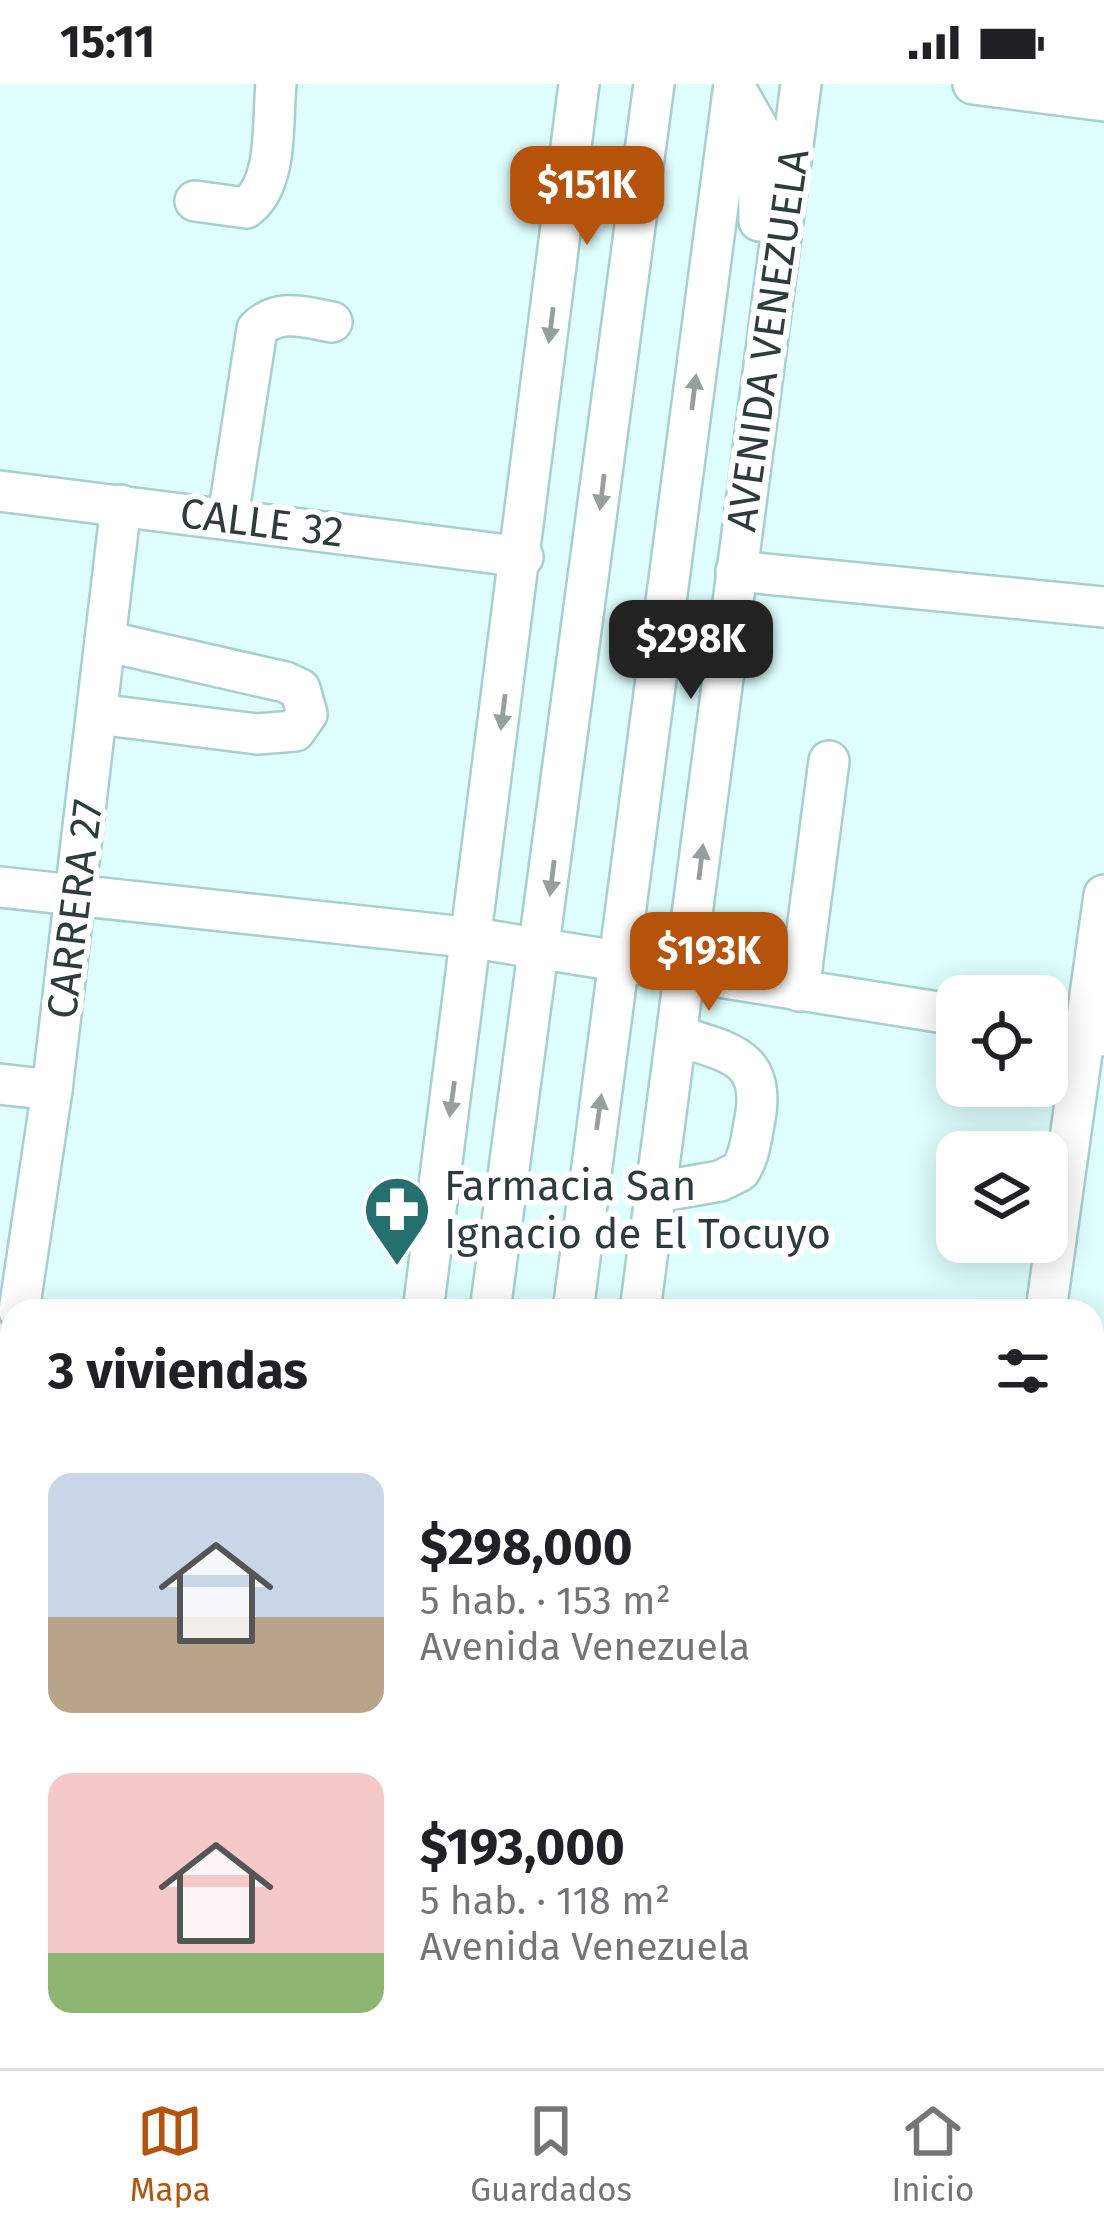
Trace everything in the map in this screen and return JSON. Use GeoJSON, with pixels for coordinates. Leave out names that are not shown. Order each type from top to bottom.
{"type":"FeatureCollection","features":[{"type":"Feature","properties":{"kind":"street"},"geometry":{"type":"LineString","coordinates":[[195,201],[246,208],[256,200],[266,184],[276,84]]}},
{"type":"Feature","properties":{"kind":"street"},"geometry":{"type":"LineString","coordinates":[[425,1299],[523,557],[579,84]]}},
{"type":"Feature","properties":{"kind":"street"},"geometry":{"type":"LineString","coordinates":[[612,411],[617,316],[641,113],[639,84]]}},
{"type":"Feature","properties":{"kind":"street"},"geometry":{"type":"LineString","coordinates":[[492,1299],[542,952],[654,84]]}},
{"type":"Feature","properties":{"kind":"street","name":"AVENIDA VENEZUELA"},"geometry":{"type":"LineString","coordinates":[[642,1299],[801,84]]}},
{"type":"Feature","properties":{"kind":"street"},"geometry":{"type":"LineString","coordinates":[[973,84],[1104,101]]}},
{"type":"Feature","properties":{"kind":"street"},"geometry":{"type":"LineString","coordinates":[[734,85],[758,128],[762,180],[748,368],[754,430]]}},
{"type":"Feature","properties":{"kind":"street","name":"AVENIDA VENEZUELA"},"geometry":{"type":"LineString","coordinates":[[575,1299],[734,85]]}},
{"type":"Feature","properties":{"kind":"street"},"geometry":{"type":"LineString","coordinates":[[228,517],[257,329],[269,318],[285,314],[332,322]]}},
{"type":"Feature","properties":{"kind":"street","name":"CALLE 32"},"geometry":{"type":"LineString","coordinates":[[0,490],[523,557]]}},
{"type":"Feature","properties":{"kind":"street","name":"CARRERA 27"},"geometry":{"type":"LineString","coordinates":[[17,1299],[52,1090],[121,506]]}},
{"type":"Feature","properties":{"kind":"street"},"geometry":{"type":"LineString","coordinates":[[736,571],[1104,607]]}},
{"type":"Feature","properties":{"kind":"street"},"geometry":{"type":"LineString","coordinates":[[97,714],[257,734],[295,731],[307,714],[300,689],[285,682],[105,641]]}},
{"type":"Feature","properties":{"kind":"street"},"geometry":{"type":"LineString","coordinates":[[799,991],[829,761]]}},
{"type":"Feature","properties":{"kind":"street"},"geometry":{"type":"LineString","coordinates":[[0,887],[474,938],[936,1012]]}},
{"type":"Feature","properties":{"kind":"street"},"geometry":{"type":"LineString","coordinates":[[1048,1299],[1095,1035],[1104,895]]}},
{"type":"Feature","properties":{"kind":"street"},"geometry":{"type":"LineString","coordinates":[[657,1192],[720,1181],[740,1171],[758,1106],[758,1084],[746,1063],[678,1036]]}},
{"type":"Feature","properties":{"kind":"street"},"geometry":{"type":"LineString","coordinates":[[0,1084],[52,1090]]}},
{"type":"Feature","properties":{"kind":"place","name":"Farmacia San Ignacio de El Tocuyo"},"geometry":{"type":"Point","coordinates":[397,1268]}}]}
